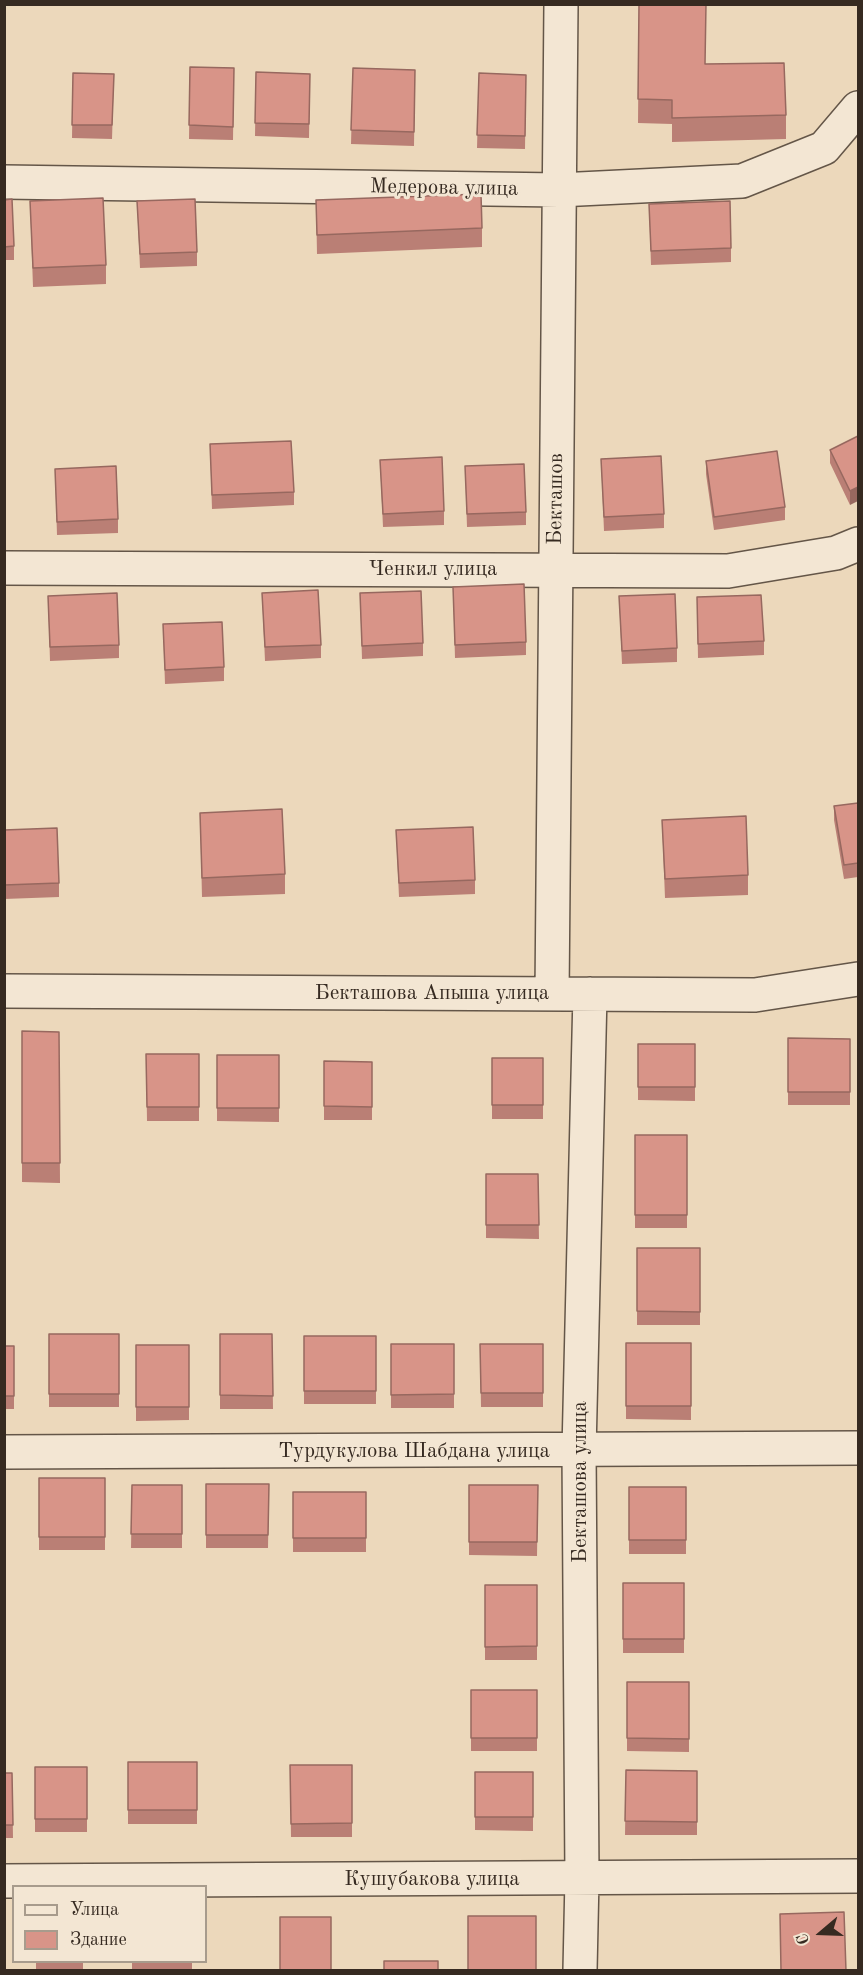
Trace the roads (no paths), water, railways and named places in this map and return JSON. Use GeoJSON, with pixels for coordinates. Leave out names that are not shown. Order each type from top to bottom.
{"type":"FeatureCollection","features":[{"type":"Feature","properties":{"kind":"street","name":"Бекташов"},"geometry":{"type":"LineString","coordinates":[[552,994],[561,4]]}},
{"type":"Feature","properties":{"kind":"street","name":"Медерова улица"},"geometry":{"type":"LineString","coordinates":[[4,182],[559,190],[742,181],[824,148],[858,108]]}},
{"type":"Feature","properties":{"kind":"street","name":"Ченкил улица"},"geometry":{"type":"LineString","coordinates":[[4,568],[728,571],[836,553],[858,544]]}},
{"type":"Feature","properties":{"kind":"street","name":"Бекташова Апыша улица"},"geometry":{"type":"LineString","coordinates":[[4,991],[755,994],[858,979]]}},
{"type":"Feature","properties":{"kind":"street","name":"Бекташова улица"},"geometry":{"type":"LineString","coordinates":[[580,1971],[582,1878],[579,1450],[590,994]]}},
{"type":"Feature","properties":{"kind":"street","name":"Турдукулова Шабдана улица"},"geometry":{"type":"LineString","coordinates":[[4,1452],[858,1448]]}},
{"type":"Feature","properties":{"kind":"street","name":"Кушубакова улица"},"geometry":{"type":"LineString","coordinates":[[4,1881],[858,1876]]}}]}
